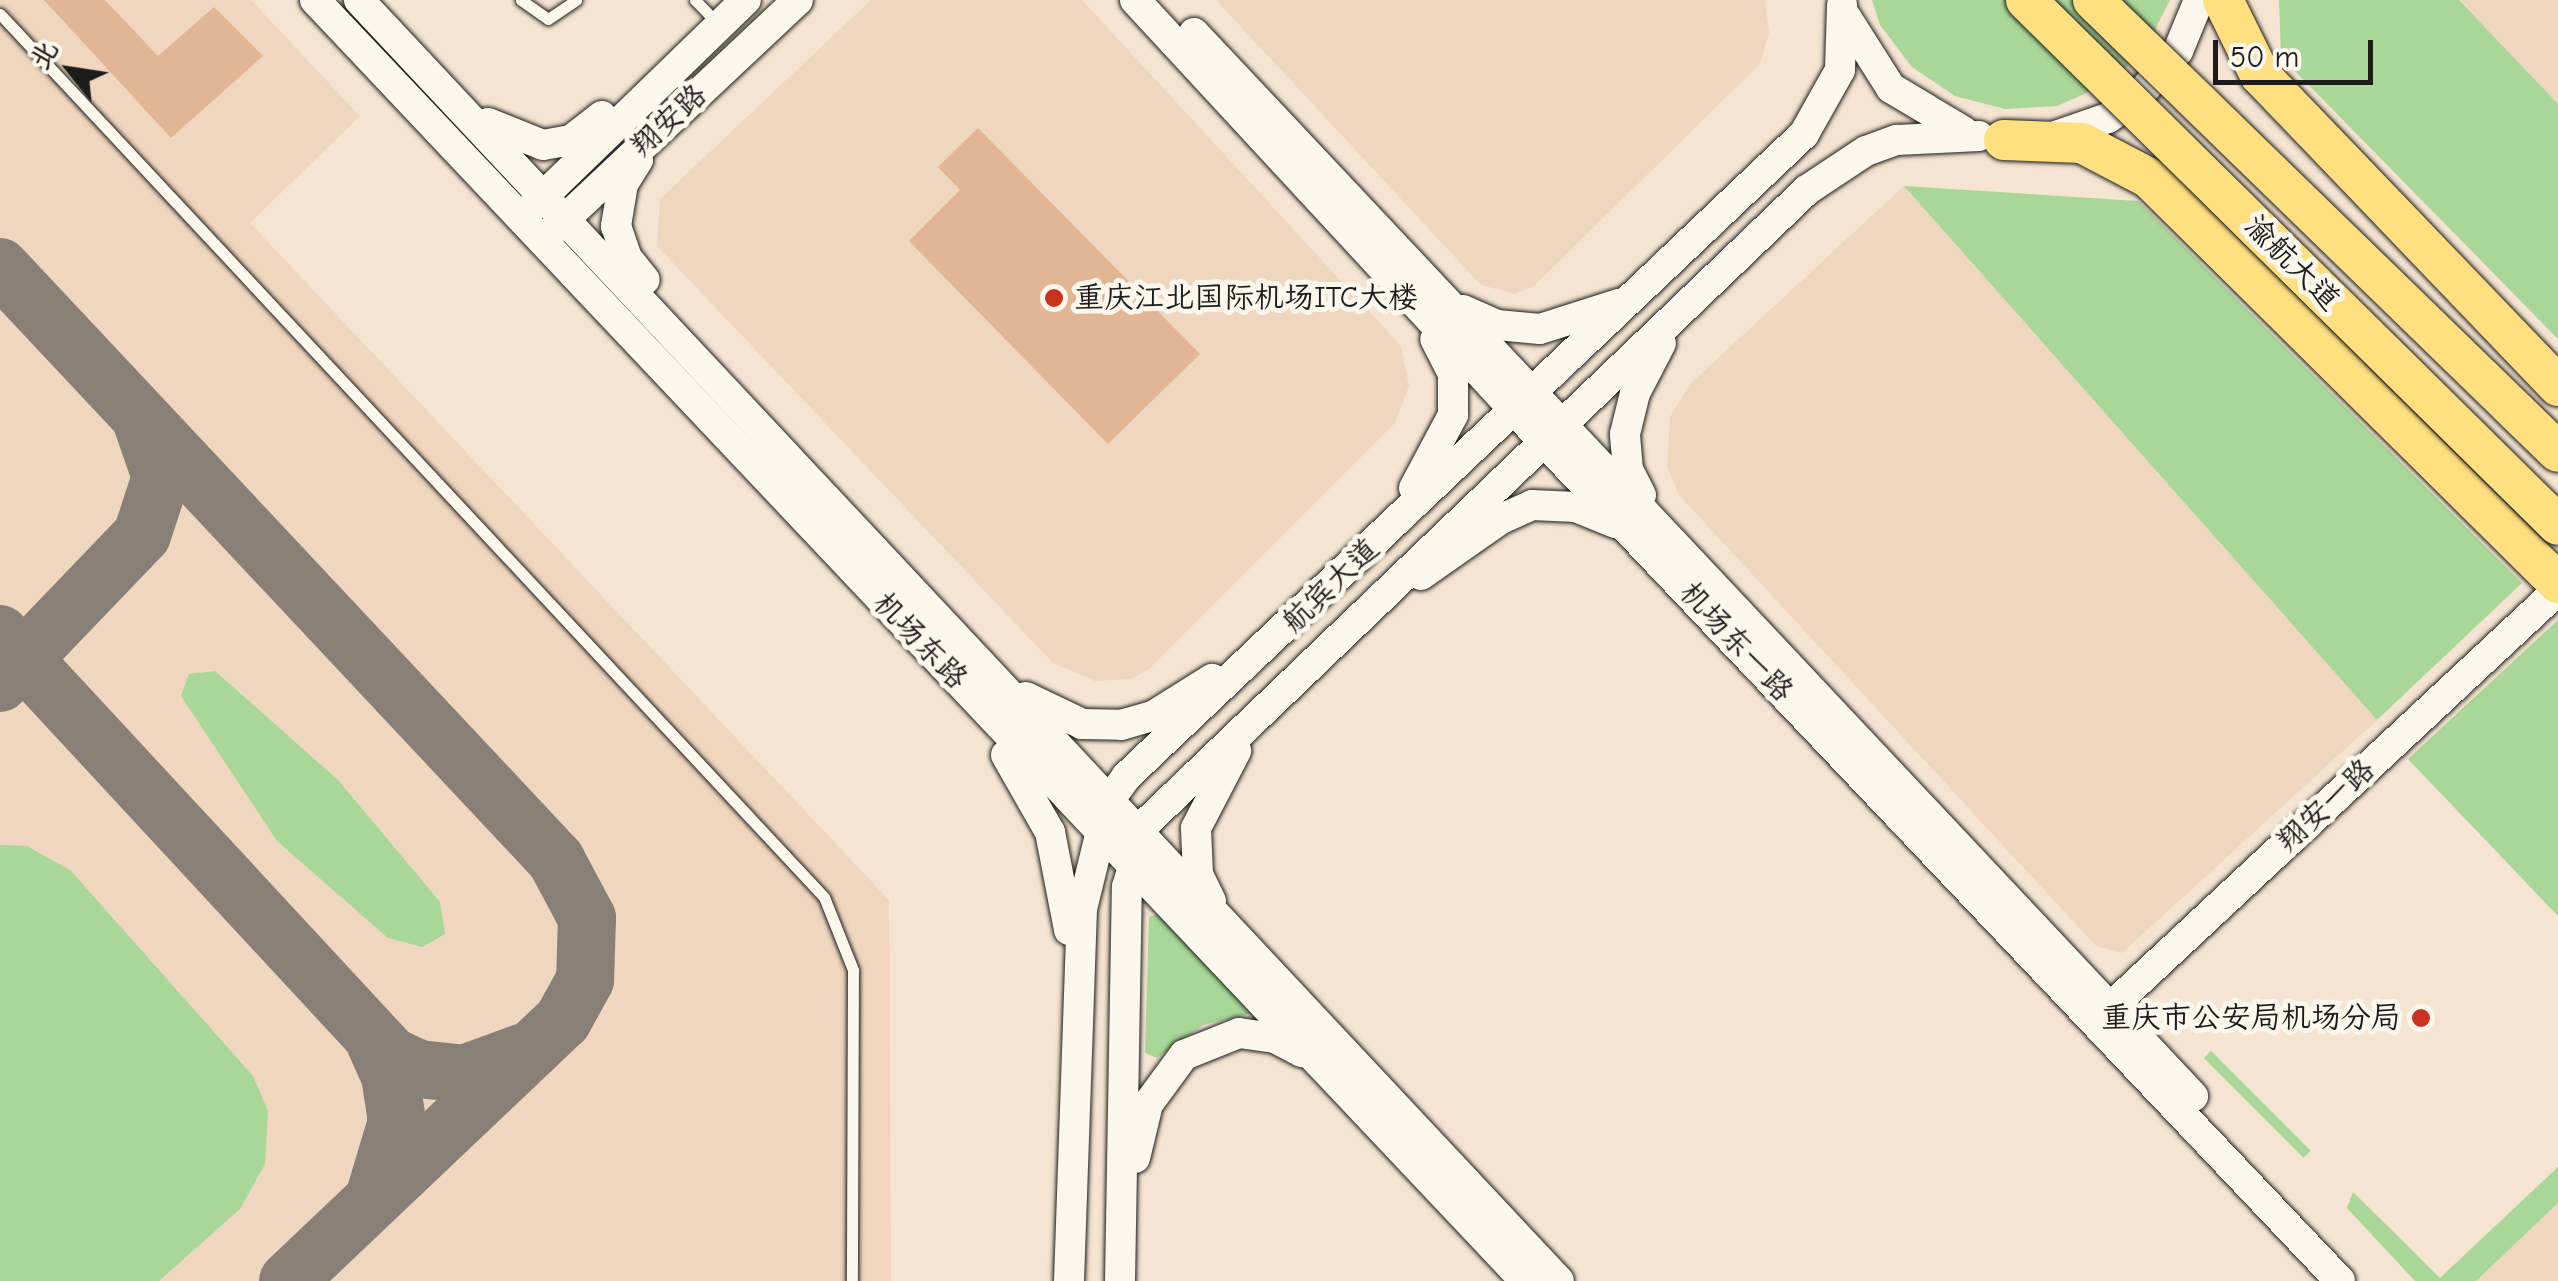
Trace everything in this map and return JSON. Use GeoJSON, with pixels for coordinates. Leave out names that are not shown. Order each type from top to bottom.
{"type":"FeatureCollection","features":[{"type":"Feature","properties":{"kind":"highway","name":"渝航大道"},"geometry":{"type":"LineString","coordinates":[[2026,0],[2558,525]]}},
{"type":"Feature","properties":{"kind":"highway","name":"渝航大道"},"geometry":{"type":"LineString","coordinates":[[2093,0],[2558,452]]}},
{"type":"Feature","properties":{"kind":"highway"},"geometry":{"type":"LineString","coordinates":[[2224,0],[2260,75],[2558,386]]}},
{"type":"Feature","properties":{"kind":"highway"},"geometry":{"type":"LineString","coordinates":[[1991,138],[2105,149],[2150,178],[2558,586]]}},
{"type":"Feature","properties":{"kind":"main road","name":"机场东路"},"geometry":{"type":"LineString","coordinates":[[315,0],[951,674],[1103,815]]}},
{"type":"Feature","properties":{"kind":"main road","name":"机场东路"},"geometry":{"type":"LineString","coordinates":[[360,0],[1002,682],[1103,815],[1325,1070],[1525,1281]]}},
{"type":"Feature","properties":{"kind":"main road","name":"翔安路"},"geometry":{"type":"LineString","coordinates":[[519,219],[746,0]]}},
{"type":"Feature","properties":{"kind":"main road","name":"翔安路"},"geometry":{"type":"LineString","coordinates":[[541,242],[798,0]]}},
{"type":"Feature","properties":{"kind":"main road","name":"机场东一路"},"geometry":{"type":"LineString","coordinates":[[1135,0],[1410,297],[1524,401],[2103,1014],[2366,1281]]}},
{"type":"Feature","properties":{"kind":"main road","name":"机场东一路"},"geometry":{"type":"LineString","coordinates":[[1162,0],[1447,300],[1524,401]]}},
{"type":"Feature","properties":{"kind":"main road","name":"航宾大道"},"geometry":{"type":"LineString","coordinates":[[1134,850],[1242,728],[1807,190],[1866,151],[1897,140],[1991,138],[2078,130],[2135,100],[2178,51],[2199,0]]}},
{"type":"Feature","properties":{"kind":"main road"},"geometry":{"type":"LineString","coordinates":[[1841,2],[1860,48],[1892,88],[1932,118],[1991,138]]}},
{"type":"Feature","properties":{"kind":"main road","name":"航宾大道"},"geometry":{"type":"LineString","coordinates":[[1069,1281],[1082,909],[1103,815],[1127,776],[1376,543],[1821,113],[1840,70],[1841,2]]}},
{"type":"Feature","properties":{"kind":"main road"},"geometry":{"type":"LineString","coordinates":[[449,95],[511,136],[558,144],[584,132],[655,68],[710,35]]}},
{"type":"Feature","properties":{"kind":"main road"},"geometry":{"type":"LineString","coordinates":[[656,133],[623,184],[619,243],[700,361]]}},
{"type":"Feature","properties":{"kind":"main road"},"geometry":{"type":"LineString","coordinates":[[1376,543],[1434,460],[1453,415],[1448,360],[1410,297]]}},
{"type":"Feature","properties":{"kind":"main road"},"geometry":{"type":"LineString","coordinates":[[1447,300],[1475,317],[1518,329],[1560,326],[1631,299]]}},
{"type":"Feature","properties":{"kind":"main road"},"geometry":{"type":"LineString","coordinates":[[1660,544],[1632,483],[1625,434],[1634,393],[1672,321]]}},
{"type":"Feature","properties":{"kind":"main road"},"geometry":{"type":"LineString","coordinates":[[1376,602],[1462,551],[1501,518],[1532,506],[1597,513],[1660,544]]}},
{"type":"Feature","properties":{"kind":"main road","name":"翔安一路"},"geometry":{"type":"LineString","coordinates":[[2103,1014],[2558,586]]}},
{"type":"Feature","properties":{"kind":"main road"},"geometry":{"type":"LineString","coordinates":[[1002,682],[1063,718],[1121,724],[1152,716],[1274,640]]}},
{"type":"Feature","properties":{"kind":"main road"},"geometry":{"type":"LineString","coordinates":[[1242,728],[1209,742],[1198,734],[1202,719],[1274,640]]}},
{"type":"Feature","properties":{"kind":"main road"},"geometry":{"type":"LineString","coordinates":[[951,674],[1020,772],[1050,832],[1079,999]]}},
{"type":"Feature","properties":{"kind":"main road"},"geometry":{"type":"LineString","coordinates":[[1235,937],[1198,874],[1196,828],[1217,780],[1272,699]]}},
{"type":"Feature","properties":{"kind":"main road","name":"机场东路"},"geometry":{"type":"LineString","coordinates":[[1134,850],[1235,937],[1559,1281]]}},
{"type":"Feature","properties":{"kind":"main road"},"geometry":{"type":"LineString","coordinates":[[1120,1281],[1134,850]]}},
{"type":"Feature","properties":{"kind":"main road","name":"机场东一路"},"geometry":{"type":"LineString","coordinates":[[2103,1014],[2340,1281]]}},
{"type":"Feature","properties":{"kind":"main road"},"geometry":{"type":"LineString","coordinates":[[1121,1225],[1148,1104],[1184,1054],[1219,1037],[1257,1034],[1292,1046],[1325,1070]]}},
{"type":"Feature","properties":{"kind":"lane"},"geometry":{"type":"LineString","coordinates":[[521,0],[548,20],[576,0]]}},
{"type":"Feature","properties":{"kind":"lane"},"geometry":{"type":"LineString","coordinates":[[695,0],[710,35]]}},
{"type":"Feature","properties":{"kind":"lane"},"geometry":{"type":"LineString","coordinates":[[0,14],[824,898],[853,970],[852,1281]]}},
{"type":"Feature","properties":{"kind":"shaded area"},"geometry":{"type":"Polygon","coordinates":[[[0,0],[251,0],[360,116],[250,223],[889,900],[891,1281],[0,1281],[0,0]]]}},
{"type":"Feature","properties":{"kind":"shaded area"},"geometry":{"type":"Polygon","coordinates":[[[871,0],[1082,0],[1401,346],[1409,386],[1395,423],[1149,669],[1131,679],[1095,681],[1053,663],[657,246],[660,199],[871,0]]]}},
{"type":"Feature","properties":{"kind":"shaded area"},"geometry":{"type":"Polygon","coordinates":[[[1216,0],[1765,0],[1769,33],[1760,64],[1534,286],[1515,294],[1481,285],[1216,0]]]}},
{"type":"Feature","properties":{"kind":"shaded area"},"geometry":{"type":"Polygon","coordinates":[[[2459,0],[2558,0],[2558,104],[2459,0]]]}},
{"type":"Feature","properties":{"kind":"shaded area"},"geometry":{"type":"Polygon","coordinates":[[[1904,186],[2377,720],[2122,953],[2096,946],[1679,495],[1667,467],[1670,417],[1690,384],[1904,186]]]}},
{"type":"Feature","properties":{"kind":"shaded area"},"geometry":{"type":"Polygon","coordinates":[[[2558,1203],[2558,1281],[2476,1281],[2558,1203]]]}},
{"type":"Feature","properties":{"kind":"green space"},"geometry":{"type":"Polygon","coordinates":[[[1872,0],[2170,0],[2144,51],[2105,85],[2057,106],[2005,109],[1955,96],[1912,67],[1880,25],[1872,0]]]}},
{"type":"Feature","properties":{"kind":"green space"},"geometry":{"type":"Polygon","coordinates":[[[2279,0],[2459,0],[2558,104],[2558,339],[2281,57],[2279,0]]]}},
{"type":"Feature","properties":{"kind":"green space"},"geometry":{"type":"Polygon","coordinates":[[[1904,186],[2138,201],[2522,583],[2377,720],[1904,186]]]}},
{"type":"Feature","properties":{"kind":"green space"},"geometry":{"type":"Polygon","coordinates":[[[2558,620],[2558,916],[2408,759],[2558,620]]]}},
{"type":"Feature","properties":{"kind":"green space"},"geometry":{"type":"Polygon","coordinates":[[[215,671],[338,780],[440,902],[445,934],[422,947],[388,938],[277,841],[181,696],[189,674],[215,671]]]}},
{"type":"Feature","properties":{"kind":"green space"},"geometry":{"type":"Polygon","coordinates":[[[0,845],[27,846],[71,871],[253,1076],[268,1111],[265,1164],[240,1209],[159,1281],[0,1281],[0,845]]]}},
{"type":"Feature","properties":{"kind":"green space"},"geometry":{"type":"Polygon","coordinates":[[[1162,913],[1254,1013],[1203,1025],[1157,1058],[1145,1053],[1149,917],[1162,913]]]}},
{"type":"Feature","properties":{"kind":"green space"},"geometry":{"type":"Polygon","coordinates":[[[2211,1051],[2311,1151],[2304,1158],[2204,1058],[2211,1051]]]}},
{"type":"Feature","properties":{"kind":"green space"},"geometry":{"type":"Polygon","coordinates":[[[2558,1167],[2558,1203],[2476,1281],[2415,1281],[2347,1208],[2353,1192],[2440,1278],[2558,1167]]]}},
{"type":"Feature","properties":{"kind":"building"},"geometry":{"type":"Polygon","coordinates":[[[44,0],[105,0],[158,56],[214,7],[263,56],[171,138],[44,0]]]}},
{"type":"Feature","properties":{"kind":"building","name":"重庆江北国际机场ITC大楼"},"geometry":{"type":"Polygon","coordinates":[[[978,128],[1200,354],[1108,444],[909,241],[960,190],[938,167],[978,128]]]}},
{"type":"Feature","properties":{"kind":"taxiway"},"geometry":{"type":"LineString","coordinates":[[0,267],[556,860],[587,918],[585,980],[563,1020],[288,1281]]}},
{"type":"Feature","properties":{"kind":"taxiway"},"geometry":{"type":"LineString","coordinates":[[0,683],[142,535],[161,477],[142,422]]}},
{"type":"Feature","properties":{"kind":"taxiway"},"geometry":{"type":"LineString","coordinates":[[0,634],[391,1056],[419,1069],[464,1074],[524,1052]]}},
{"type":"Feature","properties":{"kind":"taxiway"},"geometry":{"type":"LineString","coordinates":[[375,1043],[390,1076],[397,1121],[375,1195]]}},
{"type":"Feature","properties":{"kind":"place","name":"重庆江北国际机场ITC大楼"},"geometry":{"type":"Point","coordinates":[1054,298]}},
{"type":"Feature","properties":{"kind":"place","name":"重庆市公安局机场分局"},"geometry":{"type":"Point","coordinates":[2421,1018]}}]}
